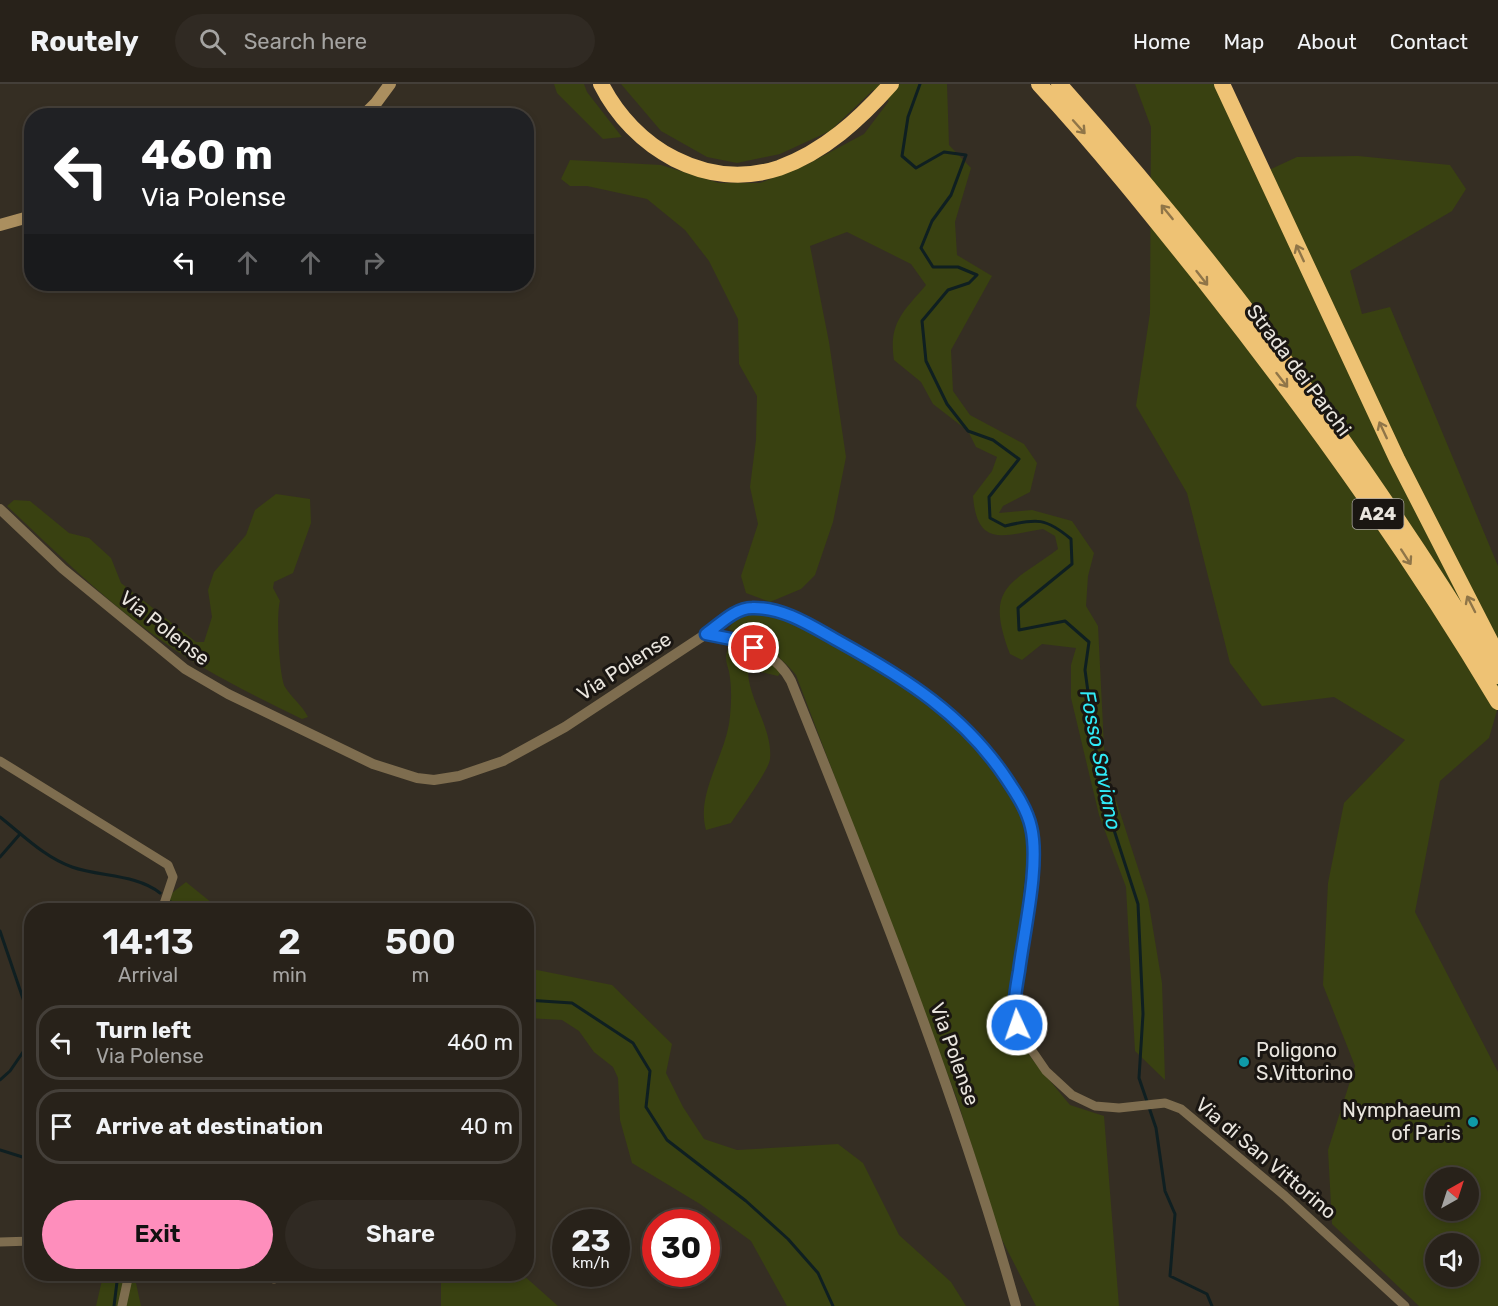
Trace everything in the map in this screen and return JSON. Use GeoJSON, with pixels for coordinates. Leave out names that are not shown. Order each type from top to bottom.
{"type":"FeatureCollection","features":[{"type":"Feature","properties":{"kind":"highway"},"geometry":{"type":"LineString","coordinates":[[601,84],[627,125],[659,152],[694,168],[734,174],[771,170],[816,150],[843,131],[886,90]]}},
{"type":"Feature","properties":{"kind":"highway","name":"Strada dei Parchi"},"geometry":{"type":"LineString","coordinates":[[1040,84],[1251,329],[1366,495],[1498,702]]}},
{"type":"Feature","properties":{"kind":"highway","name":"Strada dei Parchi"},"geometry":{"type":"LineString","coordinates":[[1059,84],[1110,143],[1251,329],[1369,477],[1498,676]]}},
{"type":"Feature","properties":{"kind":"highway"},"geometry":{"type":"LineString","coordinates":[[1222,84],[1407,480],[1498,656]]}},
{"type":"Feature","properties":{"kind":"main road"},"geometry":{"type":"LineString","coordinates":[[371,108],[390,84]]}},
{"type":"Feature","properties":{"kind":"main road"},"geometry":{"type":"LineString","coordinates":[[0,225],[24,218]]}},
{"type":"Feature","properties":{"kind":"street","name":"Via Polense"},"geometry":{"type":"LineString","coordinates":[[0,509],[63,569],[185,669],[228,694],[373,764],[417,778],[434,780],[459,776],[503,761],[565,727],[706,634],[736,640],[760,651],[780,665],[791,681],[863,859],[949,1090],[1016,1306]]}},
{"type":"Feature","properties":{"kind":"street","name":"Via di San Vittorino"},"geometry":{"type":"LineString","coordinates":[[706,634],[746,608],[766,609],[791,616],[903,679],[935,701],[976,739],[1022,803],[1032,834],[1032,870],[1015,998],[1015,1017],[1019,1031],[1046,1071],[1072,1095],[1101,1107],[1130,1107],[1165,1103],[1175,1106],[1285,1196],[1405,1306]]}},
{"type":"Feature","properties":{"kind":"street"},"geometry":{"type":"LineString","coordinates":[[0,761],[168,865],[174,877],[165,903]]}},
{"type":"Feature","properties":{"kind":"street"},"geometry":{"type":"LineString","coordinates":[[0,1242],[24,1241]]}},
{"type":"Feature","properties":{"kind":"street"},"geometry":{"type":"LineString","coordinates":[[122,1306],[127,1281]]}},
{"type":"Feature","properties":{"kind":"green space"},"geometry":{"type":"Polygon","coordinates":[[[554,84],[584,84],[587,92],[622,137],[603,139],[557,93],[554,84]]]}},
{"type":"Feature","properties":{"kind":"green space"},"geometry":{"type":"Polygon","coordinates":[[[621,84],[947,84],[949,145],[971,168],[955,222],[957,255],[992,276],[951,350],[953,391],[970,415],[1024,444],[1037,463],[1030,492],[1003,506],[999,513],[1032,510],[1072,521],[1094,553],[1088,576],[1086,606],[1098,626],[1105,766],[1148,899],[1162,983],[1165,1080],[1135,1051],[1126,887],[1099,815],[1071,698],[1071,665],[1076,648],[1042,644],[1022,660],[1010,654],[1003,631],[1000,614],[1001,600],[1006,590],[1015,580],[1058,549],[1055,536],[1043,529],[995,535],[980,524],[973,496],[992,471],[997,457],[976,447],[968,431],[933,404],[921,382],[894,360],[896,326],[905,310],[926,285],[911,264],[847,232],[810,246],[829,342],[846,457],[833,522],[815,575],[801,589],[770,602],[746,593],[741,576],[758,524],[750,487],[756,440],[757,396],[739,364],[738,319],[709,261],[685,230],[647,199],[587,186],[570,186],[561,179],[570,160],[661,165],[719,183],[760,183],[808,164],[864,134],[889,101],[873,90],[830,131],[780,154],[737,163],[707,157],[661,131],[621,84]]]}},
{"type":"Feature","properties":{"kind":"green space"},"geometry":{"type":"Polygon","coordinates":[[[1135,84],[1214,84],[1256,176],[1297,157],[1358,156],[1450,165],[1466,189],[1452,211],[1350,271],[1362,314],[1390,307],[1498,566],[1498,707],[1489,738],[1440,781],[1415,912],[1498,1072],[1498,1306],[1419,1306],[1332,1224],[1328,1150],[1355,1066],[1323,985],[1328,883],[1344,803],[1405,740],[1334,697],[1262,706],[1230,663],[1187,493],[1136,406],[1150,313],[1151,127],[1135,84]]]}},
{"type":"Feature","properties":{"kind":"green space"},"geometry":{"type":"Polygon","coordinates":[[[276,494],[310,499],[311,523],[293,573],[274,582],[273,588],[280,601],[278,631],[283,681],[308,717],[302,719],[244,690],[169,646],[95,587],[7,506],[14,500],[30,501],[69,533],[89,538],[111,558],[121,583],[196,642],[204,642],[212,617],[208,590],[214,572],[246,535],[255,510],[276,494]]]}},
{"type":"Feature","properties":{"kind":"green space"},"geometry":{"type":"Polygon","coordinates":[[[750,612],[775,616],[809,630],[910,689],[969,739],[986,759],[1016,803],[1023,818],[1029,843],[1011,998],[1013,1026],[1032,1059],[1070,1105],[1104,1116],[1119,1306],[1036,1306],[1000,1236],[957,1099],[796,675],[782,660],[765,648],[728,629],[738,616],[750,612]]]}},
{"type":"Feature","properties":{"kind":"green space"},"geometry":{"type":"Polygon","coordinates":[[[738,644],[772,661],[782,671],[778,676],[752,670],[748,673],[768,737],[770,759],[759,781],[731,823],[706,830],[704,817],[707,790],[730,719],[731,689],[727,653],[728,648],[738,644]]]}},
{"type":"Feature","properties":{"kind":"green space"},"geometry":{"type":"Polygon","coordinates":[[[186,882],[212,903],[167,903],[172,893],[186,882]]]}},
{"type":"Feature","properties":{"kind":"green space"},"geometry":{"type":"Polygon","coordinates":[[[534,969],[612,985],[672,1044],[666,1073],[683,1107],[704,1139],[737,1150],[838,1144],[863,1163],[899,1235],[951,1282],[966,1306],[787,1306],[751,1241],[720,1219],[720,1209],[707,1209],[632,1163],[620,1120],[618,1078],[613,1067],[594,1052],[579,1031],[562,1020],[534,1018],[534,969]]]}},
{"type":"Feature","properties":{"kind":"green space"},"geometry":{"type":"Polygon","coordinates":[[[102,1281],[136,1281],[141,1306],[96,1306],[102,1281]]]}},
{"type":"Feature","properties":{"kind":"green space"},"geometry":{"type":"Polygon","coordinates":[[[441,1281],[530,1281],[558,1306],[441,1306],[441,1281]]]}},
{"type":"Feature","properties":{"kind":"waterway","name":"Fosso Saviano"},"geometry":{"type":"LineString","coordinates":[[920,84],[908,117],[902,156],[916,168],[944,152],[966,155],[951,195],[932,221],[921,248],[933,267],[958,267],[977,275],[969,283],[948,290],[922,321],[926,361],[947,404],[968,431],[993,440],[1019,459],[989,497],[990,518],[1005,526],[1033,521],[1041,522],[1055,527],[1071,539],[1072,564],[1018,608],[1019,630],[1065,621],[1089,642],[1085,670],[1097,758],[1114,830],[1138,904],[1143,1014],[1139,1078],[1156,1128],[1165,1191],[1175,1214],[1170,1276],[1207,1294],[1212,1306]]}},
{"type":"Feature","properties":{"kind":"waterway"},"geometry":{"type":"LineString","coordinates":[[0,817],[34,845],[62,863],[83,870],[140,882],[160,893]]}},
{"type":"Feature","properties":{"kind":"waterway"},"geometry":{"type":"LineString","coordinates":[[0,857],[20,834]]}},
{"type":"Feature","properties":{"kind":"waterway"},"geometry":{"type":"LineString","coordinates":[[0,931],[24,1002]]}},
{"type":"Feature","properties":{"kind":"waterway"},"geometry":{"type":"LineString","coordinates":[[534,1001],[572,1003],[633,1043],[650,1071],[646,1107],[667,1140],[746,1201],[788,1239],[818,1273],[833,1306]]}},
{"type":"Feature","properties":{"kind":"waterway"},"geometry":{"type":"LineString","coordinates":[[0,1080],[10,1071],[24,1051]]}},
{"type":"Feature","properties":{"kind":"waterway"},"geometry":{"type":"LineString","coordinates":[[0,1150],[24,1158]]}},
{"type":"Feature","properties":{"kind":"waterway"},"geometry":{"type":"LineString","coordinates":[[114,1306],[117,1281]]}},
{"type":"Feature","properties":{"kind":"place","name":"Poligono S.Vittorino"},"geometry":{"type":"Point","coordinates":[1244,1062]}},
{"type":"Feature","properties":{"kind":"place","name":"Nymphaeum of Paris"},"geometry":{"type":"Point","coordinates":[1473,1122]}},
{"type":"Feature","properties":{"kind":"route"},"geometry":{"type":"LineString","coordinates":[[754,648],[736,640],[706,634],[743,609],[766,609],[784,613],[884,667],[935,701],[957,720],[990,755],[1022,803],[1031,826],[1033,843],[1032,870],[1015,998],[1017,1025]]}}]}
